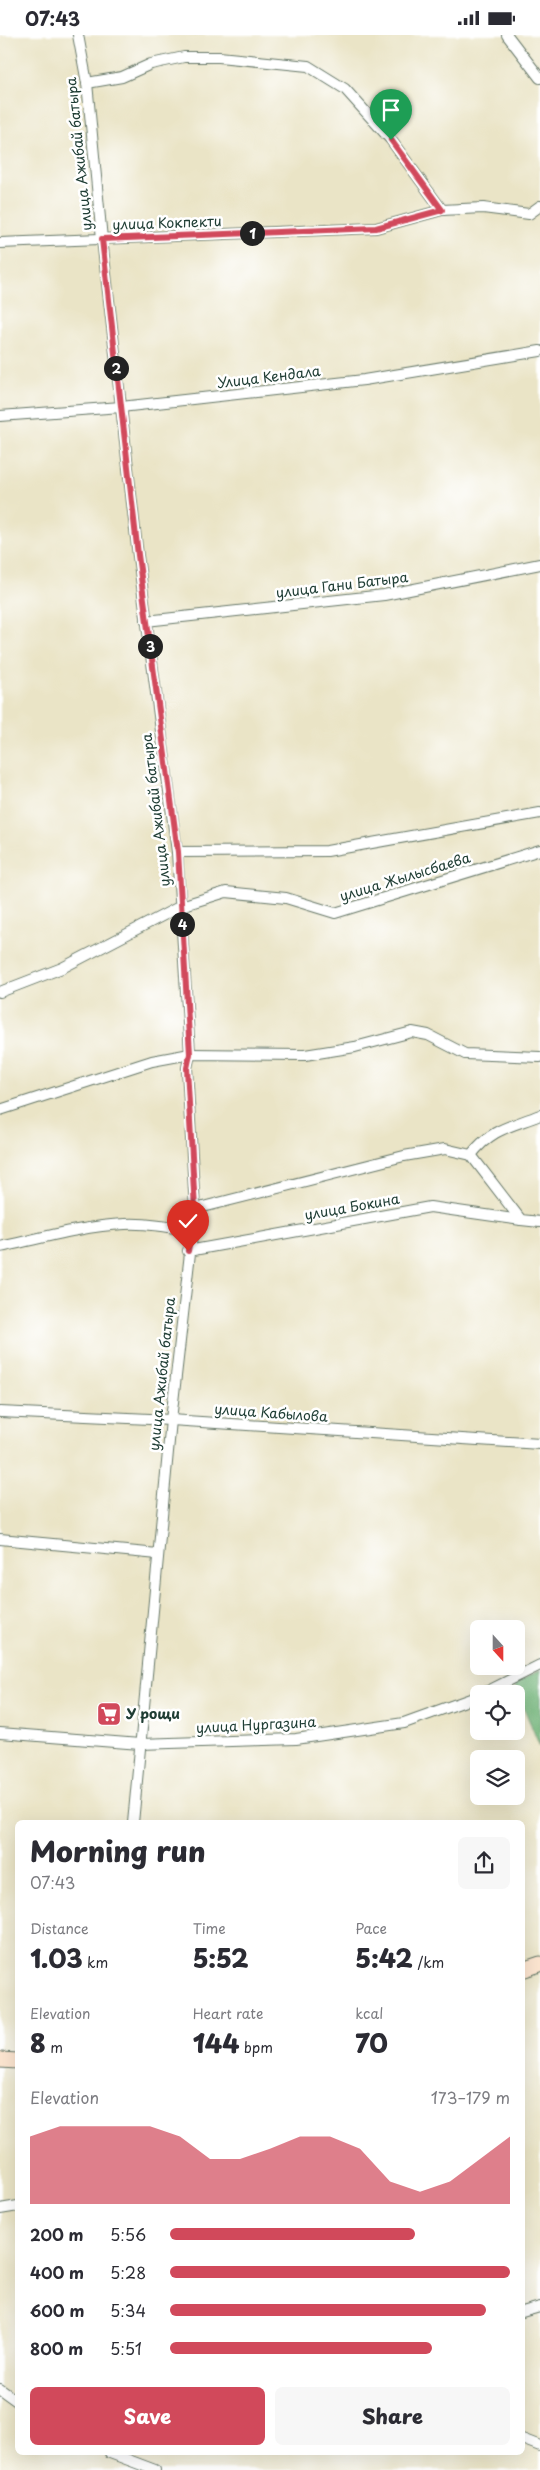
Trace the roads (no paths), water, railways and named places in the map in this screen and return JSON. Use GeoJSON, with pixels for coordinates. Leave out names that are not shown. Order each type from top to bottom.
{"type":"FeatureCollection","features":[{"type":"Feature","properties":{"kind":"main road"},"geometry":{"type":"LineString","coordinates":[[525,1969],[540,1963]]}},
{"type":"Feature","properties":{"kind":"main road"},"geometry":{"type":"LineString","coordinates":[[0,2060],[15,2061]]}},
{"type":"Feature","properties":{"kind":"street","name":"улица Ажибай батыра"},"geometry":{"type":"LineString","coordinates":[[78,35],[87,83],[102,239],[146,621],[178,852],[190,1054],[187,1068],[195,1209],[188,1251],[133,1820]]}},
{"type":"Feature","properties":{"kind":"street"},"geometry":{"type":"LineString","coordinates":[[507,35],[540,78]]}},
{"type":"Feature","properties":{"kind":"street"},"geometry":{"type":"LineString","coordinates":[[87,83],[122,77],[151,64],[184,57],[218,57],[308,66],[345,89],[391,140],[442,210]]}},
{"type":"Feature","properties":{"kind":"street","name":"улица Кокпекти"},"geometry":{"type":"LineString","coordinates":[[0,243],[376,228],[442,210],[483,208],[529,213],[540,207]]}},
{"type":"Feature","properties":{"kind":"street","name":"Улица Кендала"},"geometry":{"type":"LineString","coordinates":[[0,416],[121,407],[364,380],[540,351]]}},
{"type":"Feature","properties":{"kind":"street","name":"улица Гани Батыра"},"geometry":{"type":"LineString","coordinates":[[146,621],[384,595],[540,564]]}},
{"type":"Feature","properties":{"kind":"street"},"geometry":{"type":"LineString","coordinates":[[178,852],[327,851],[540,813]]}},
{"type":"Feature","properties":{"kind":"street","name":"улица Жылысбаева"},"geometry":{"type":"LineString","coordinates":[[0,992],[62,968],[181,906],[226,892],[286,898],[335,913],[540,850]]}},
{"type":"Feature","properties":{"kind":"street"},"geometry":{"type":"LineString","coordinates":[[0,1110],[152,1061],[190,1054],[306,1055],[355,1047],[412,1032],[435,1038],[460,1052],[540,1057]]}},
{"type":"Feature","properties":{"kind":"street"},"geometry":{"type":"LineString","coordinates":[[470,1155],[492,1133],[512,1123],[540,1115]]}},
{"type":"Feature","properties":{"kind":"street"},"geometry":{"type":"LineString","coordinates":[[195,1209],[404,1156],[445,1149],[470,1155],[521,1220]]}},
{"type":"Feature","properties":{"kind":"street","name":"улица Бокина"},"geometry":{"type":"LineString","coordinates":[[188,1251],[430,1207],[540,1222]]}},
{"type":"Feature","properties":{"kind":"street"},"geometry":{"type":"LineString","coordinates":[[0,1247],[58,1234],[125,1224],[159,1225],[191,1231]]}},
{"type":"Feature","properties":{"kind":"street","name":"улица Кабылова"},"geometry":{"type":"LineString","coordinates":[[0,1412],[171,1420],[540,1444]]}},
{"type":"Feature","properties":{"kind":"street"},"geometry":{"type":"LineString","coordinates":[[0,1539],[158,1554]]}},
{"type":"Feature","properties":{"kind":"street"},"geometry":{"type":"LineString","coordinates":[[500,1685],[540,1665]]}},
{"type":"Feature","properties":{"kind":"street","name":"улица Нургазина"},"geometry":{"type":"LineString","coordinates":[[0,1733],[140,1744],[296,1739],[404,1723],[470,1698]]}},
{"type":"Feature","properties":{"kind":"street"},"geometry":{"type":"LineString","coordinates":[[0,2209],[15,2206]]}},
{"type":"Feature","properties":{"kind":"street"},"geometry":{"type":"LineString","coordinates":[[525,2310],[540,2307]]}},
{"type":"Feature","properties":{"kind":"street"},"geometry":{"type":"LineString","coordinates":[[0,2389],[15,2400]]}},
{"type":"Feature","properties":{"kind":"street"},"geometry":{"type":"LineString","coordinates":[[525,2440],[540,2446]]}},
{"type":"Feature","properties":{"kind":"street"},"geometry":{"type":"LineString","coordinates":[[115,2455],[155,2470]]}},
{"type":"Feature","properties":{"kind":"place","name":"У рощи"},"geometry":{"type":"Point","coordinates":[109,1714]}}]}
